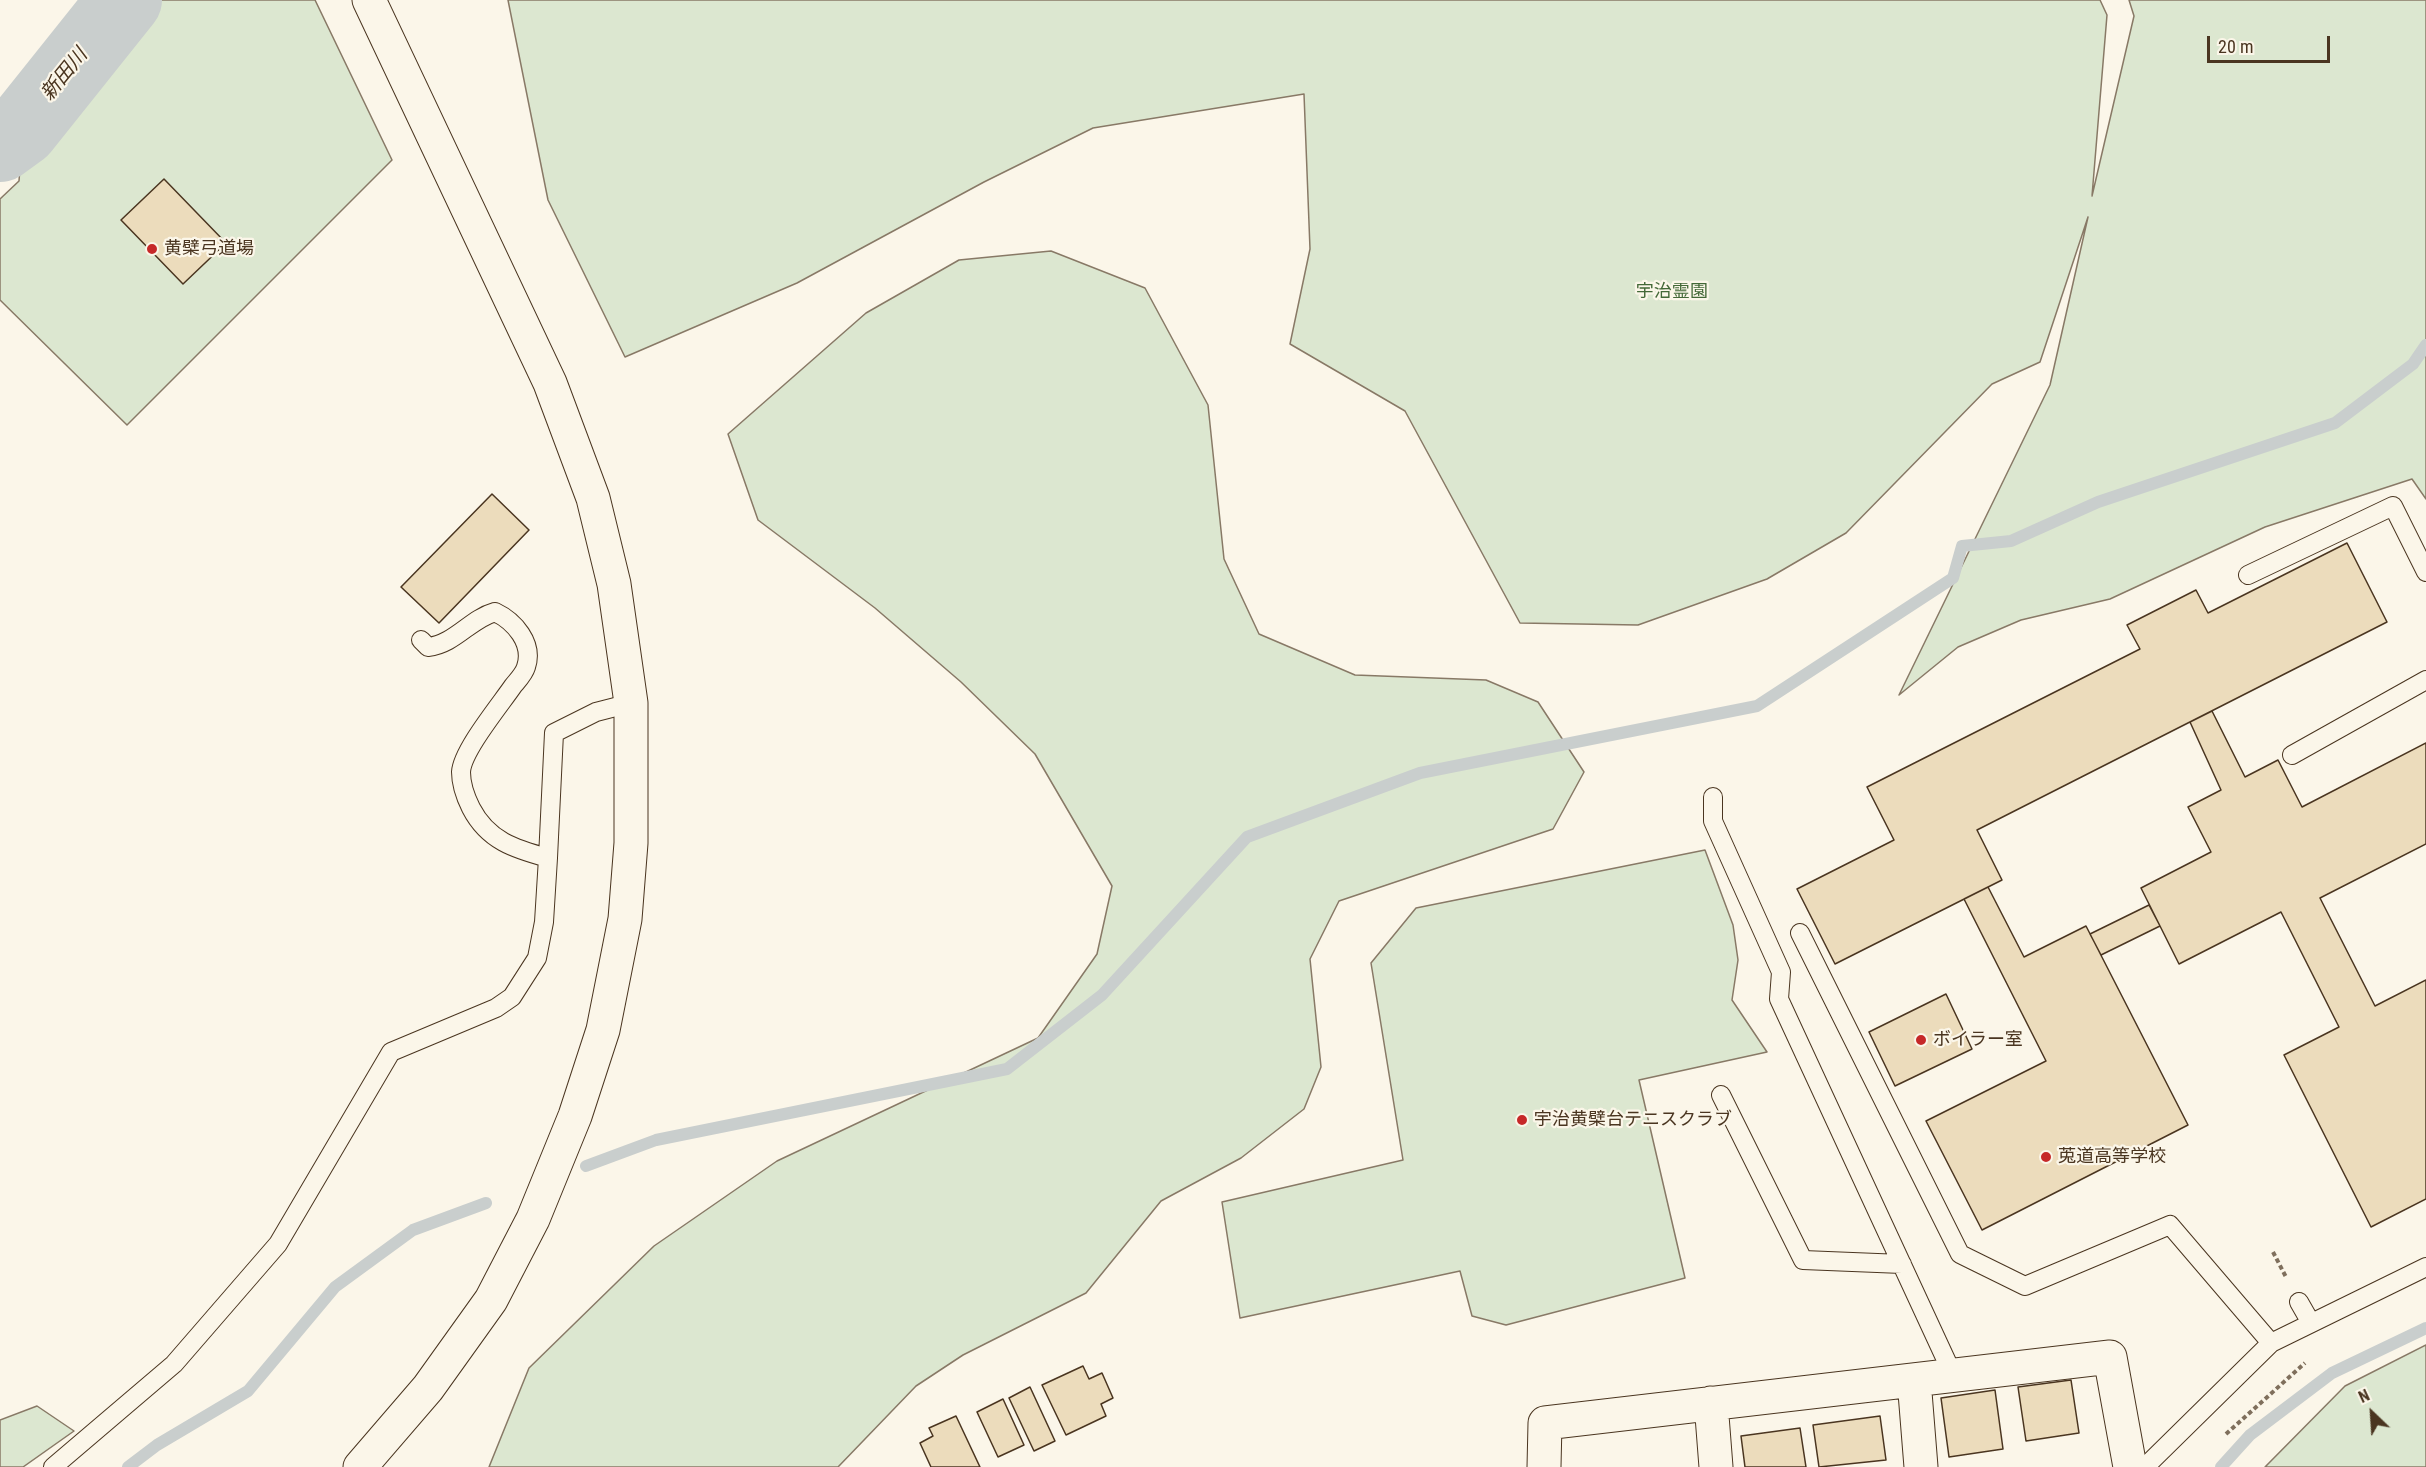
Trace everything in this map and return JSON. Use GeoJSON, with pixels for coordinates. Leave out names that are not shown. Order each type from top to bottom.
{"type":"FeatureCollection","features":[{"type":"Feature","properties":{"kind":"street"},"geometry":{"type":"LineString","coordinates":[[360,1467],[428,1388],[491,1300],[533,1219],[574,1116],[603,1030],[625,919],[631,843],[631,703],[614,584],[593,498],[546,373],[369,0]]}},
{"type":"Feature","properties":{"kind":"street"},"geometry":{"type":"LineString","coordinates":[[1544,1467],[1545,1423],[2110,1357],[2130,1467]]}},
{"type":"Feature","properties":{"kind":"street"},"geometry":{"type":"LineString","coordinates":[[1914,1380],[1921,1467]]}},
{"type":"Feature","properties":{"kind":"street"},"geometry":{"type":"LineString","coordinates":[[1711,1403],[1716,1467]]}},
{"type":"Feature","properties":{"kind":"lane"},"geometry":{"type":"LineString","coordinates":[[2248,575],[2393,506],[2426,572]]}},
{"type":"Feature","properties":{"kind":"lane"},"geometry":{"type":"LineString","coordinates":[[421,640],[428,647],[441,646],[483,615],[495,612],[508,619],[519,630],[526,647],[526,667],[472,744],[461,771],[466,798],[477,818],[493,835],[512,849],[549,858]]}},
{"type":"Feature","properties":{"kind":"lane"},"geometry":{"type":"LineString","coordinates":[[2292,755],[2426,681]]}},
{"type":"Feature","properties":{"kind":"lane"},"geometry":{"type":"LineString","coordinates":[[53,1467],[174,1364],[278,1244],[391,1052],[496,1008],[512,997],[537,958],[544,922],[554,733],[596,712],[631,703]]}},
{"type":"Feature","properties":{"kind":"lane"},"geometry":{"type":"LineString","coordinates":[[1713,797],[1713,820],[1781,972],[1779,999],[1953,1375]]}},
{"type":"Feature","properties":{"kind":"lane"},"geometry":{"type":"LineString","coordinates":[[1800,933],[1960,1254],[2025,1287],[2170,1225],[2271,1343]]}},
{"type":"Feature","properties":{"kind":"lane"},"geometry":{"type":"LineString","coordinates":[[1721,1095],[1803,1260],[1902,1264]]}},
{"type":"Feature","properties":{"kind":"lane"},"geometry":{"type":"LineString","coordinates":[[2145,1467],[2271,1343],[2426,1267]]}},
{"type":"Feature","properties":{"kind":"lane"},"geometry":{"type":"LineString","coordinates":[[2299,1302],[2311,1323]]}},
{"type":"Feature","properties":{"kind":"path"},"geometry":{"type":"LineString","coordinates":[[2223,1437],[2310,1358]]}},
{"type":"Feature","properties":{"kind":"green space","name":"黄檗弓道場"},"geometry":{"type":"Polygon","coordinates":[[[139,0],[315,0],[392,160],[127,425],[0,300],[0,199],[19,181],[22,142],[139,0]]]}},
{"type":"Feature","properties":{"kind":"green space","name":"宇治霊園"},"geometry":{"type":"Polygon","coordinates":[[[508,0],[2100,0],[2107,15],[2092,196],[2134,16],[2129,0],[2426,0],[2426,499],[2412,479],[2265,527],[2110,599],[2021,620],[1958,647],[1899,695],[2050,385],[2088,217],[2040,362],[1992,384],[1846,533],[1767,579],[1638,625],[1520,623],[1405,411],[1290,344],[1310,249],[1304,94],[1093,128],[984,182],[797,283],[625,357],[548,200],[508,0]]]}},
{"type":"Feature","properties":{"kind":"green space"},"geometry":{"type":"Polygon","coordinates":[[[1051,251],[1145,288],[1208,405],[1224,559],[1259,634],[1355,675],[1486,680],[1538,702],[1584,772],[1553,829],[1339,901],[1310,959],[1321,1067],[1304,1109],[1241,1158],[1161,1201],[1086,1293],[963,1355],[916,1386],[838,1467],[489,1467],[529,1368],[654,1246],[777,1161],[1038,1038],[1097,954],[1112,886],[1035,754],[961,682],[875,608],[758,520],[728,434],[866,313],[959,260],[1051,251]]]}},
{"type":"Feature","properties":{"kind":"green space","name":"宇治黄檗台テニスクラブ"},"geometry":{"type":"Polygon","coordinates":[[[1705,850],[1733,925],[1738,960],[1732,1000],[1767,1052],[1639,1080],[1685,1278],[1506,1325],[1472,1316],[1460,1271],[1240,1318],[1222,1202],[1403,1160],[1371,963],[1416,908],[1705,850]]]}},
{"type":"Feature","properties":{"kind":"green space"},"geometry":{"type":"Polygon","coordinates":[[[2426,1345],[2426,1467],[2265,1467],[2345,1386],[2426,1345]]]}},
{"type":"Feature","properties":{"kind":"green space"},"geometry":{"type":"Polygon","coordinates":[[[37,1406],[74,1431],[23,1467],[0,1467],[0,1420],[37,1406]]]}},
{"type":"Feature","properties":{"kind":"building"},"geometry":{"type":"Polygon","coordinates":[[[164,179],[226,243],[183,284],[121,220],[164,179]]]}},
{"type":"Feature","properties":{"kind":"building"},"geometry":{"type":"Polygon","coordinates":[[[492,494],[529,530],[439,623],[401,587],[492,494]]]}},
{"type":"Feature","properties":{"kind":"building"},"geometry":{"type":"Polygon","coordinates":[[[2347,543],[2387,622],[1977,830],[2002,880],[1835,964],[1797,889],[1894,840],[1867,787],[2140,649],[2127,625],[2196,590],[2208,613],[2347,543]]]}},
{"type":"Feature","properties":{"kind":"building"},"geometry":{"type":"Polygon","coordinates":[[[2212,711],[2245,777],[2278,760],[2302,807],[2426,743],[2426,844],[2320,898],[2375,1006],[2426,980],[2426,1199],[2371,1227],[2284,1055],[2339,1027],[2281,912],[2179,964],[2141,888],[2211,852],[2188,807],[2221,790],[2190,722],[2212,711]]]}},
{"type":"Feature","properties":{"kind":"building"},"geometry":{"type":"Polygon","coordinates":[[[1988,887],[2024,957],[2086,926],[2188,1125],[1982,1230],[1926,1121],[2046,1061],[1964,899],[1988,887]]]}},
{"type":"Feature","properties":{"kind":"building"},"geometry":{"type":"Polygon","coordinates":[[[2149,905],[2160,926],[2101,955],[2090,934],[2149,905]]]}},
{"type":"Feature","properties":{"kind":"building","name":"ボイラー室"},"geometry":{"type":"Polygon","coordinates":[[[1946,994],[1972,1049],[1895,1086],[1869,1032],[1946,994]]]}},
{"type":"Feature","properties":{"kind":"building"},"geometry":{"type":"Polygon","coordinates":[[[1083,1366],[1089,1379],[1102,1373],[1113,1398],[1101,1404],[1106,1416],[1066,1435],[1042,1385],[1083,1366]]]}},
{"type":"Feature","properties":{"kind":"building"},"geometry":{"type":"Polygon","coordinates":[[[2071,1380],[2079,1433],[2026,1441],[2018,1387],[2071,1380]]]}},
{"type":"Feature","properties":{"kind":"building"},"geometry":{"type":"Polygon","coordinates":[[[1030,1387],[1055,1441],[1034,1451],[1009,1398],[1030,1387]]]}},
{"type":"Feature","properties":{"kind":"building"},"geometry":{"type":"Polygon","coordinates":[[[1995,1390],[2003,1449],[1949,1457],[1941,1398],[1995,1390]]]}},
{"type":"Feature","properties":{"kind":"building"},"geometry":{"type":"Polygon","coordinates":[[[1003,1399],[1024,1445],[998,1457],[977,1412],[1003,1399]]]}},
{"type":"Feature","properties":{"kind":"building"},"geometry":{"type":"Polygon","coordinates":[[[956,1416],[980,1467],[931,1467],[920,1443],[933,1436],[929,1428],[956,1416]]]}},
{"type":"Feature","properties":{"kind":"building"},"geometry":{"type":"Polygon","coordinates":[[[1880,1416],[1886,1460],[1819,1467],[1813,1425],[1880,1416]]]}},
{"type":"Feature","properties":{"kind":"building"},"geometry":{"type":"Polygon","coordinates":[[[1800,1428],[1806,1467],[1745,1467],[1741,1436],[1800,1428]]]}},
{"type":"Feature","properties":{"kind":"waterway","name":"新田川"},"geometry":{"type":"LineString","coordinates":[[0,145],[22,129],[125,0]]}},
{"type":"Feature","properties":{"kind":"waterway"},"geometry":{"type":"LineString","coordinates":[[586,1166],[656,1140],[1007,1069],[1102,995],[1247,837],[1420,773],[1757,706],[1953,578],[1962,546],[2011,541],[2098,502],[2335,423],[2413,364],[2426,345]]}},
{"type":"Feature","properties":{"kind":"waterway"},"geometry":{"type":"LineString","coordinates":[[128,1467],[157,1445],[248,1391],[335,1287],[413,1230],[486,1203]]}},
{"type":"Feature","properties":{"kind":"waterway"},"geometry":{"type":"LineString","coordinates":[[2221,1467],[2250,1435],[2332,1373],[2426,1328]]}},
{"type":"Feature","properties":{"kind":"place","name":"黄檗弓道場"},"geometry":{"type":"Point","coordinates":[152,249]}},
{"type":"Feature","properties":{"kind":"place","name":"ボイラー室"},"geometry":{"type":"Point","coordinates":[1921,1040]}},
{"type":"Feature","properties":{"kind":"place","name":"宇治黄檗台テニスクラブ"},"geometry":{"type":"Point","coordinates":[1522,1120]}},
{"type":"Feature","properties":{"kind":"place","name":"莵道高等学校"},"geometry":{"type":"Point","coordinates":[2046,1157]}}]}
